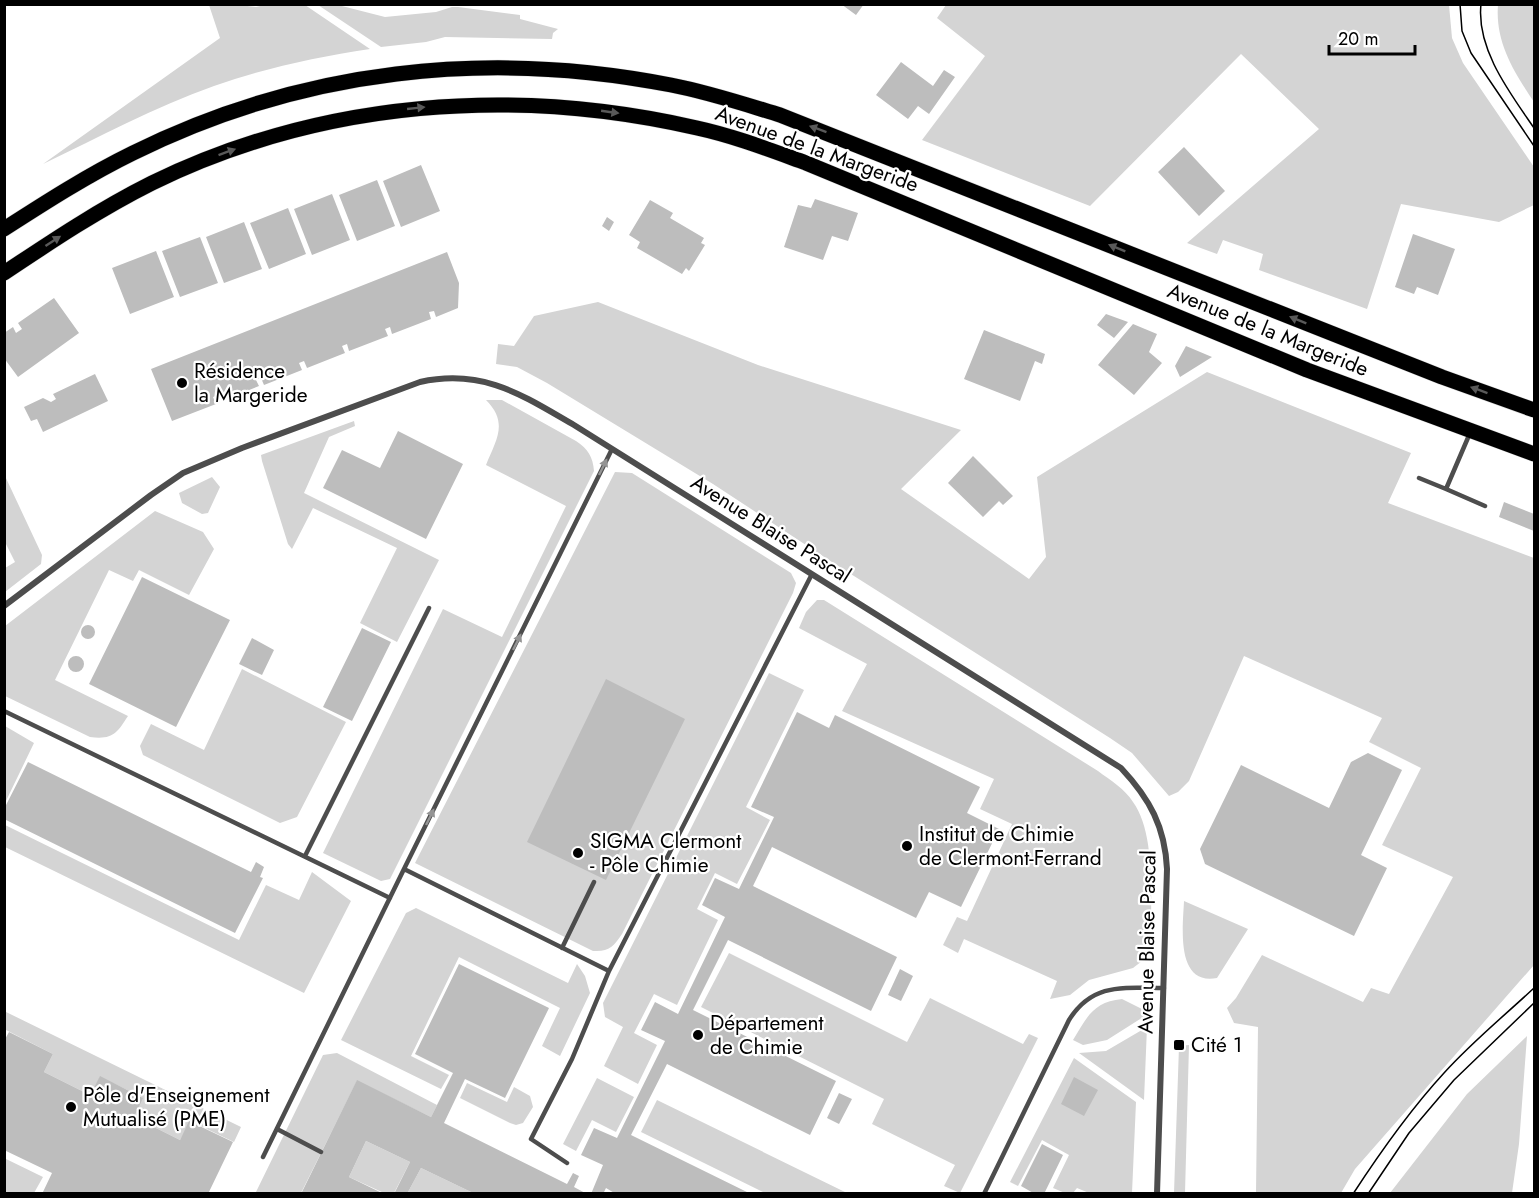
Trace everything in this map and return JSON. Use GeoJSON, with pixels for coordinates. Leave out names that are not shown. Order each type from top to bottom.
{"type":"FeatureCollection","features":[{"type":"Feature","properties":{"kind":"main road","name":"Avenue de la Margeride"},"geometry":{"type":"LineString","coordinates":[[4,229],[84,179],[133,153],[204,122],[289,94],[370,77],[453,68],[508,67],[619,76],[673,85],[727,98],[832,134],[1442,377],[1534,410]]}},
{"type":"Feature","properties":{"kind":"main road","name":"Avenue de la Margeride"},"geometry":{"type":"LineString","coordinates":[[4,273],[103,210],[152,183],[204,161],[278,135],[365,115],[421,108],[477,104],[533,104],[590,109],[699,128],[806,162],[1308,370],[1534,454]]}},
{"type":"Feature","properties":{"kind":"street","name":"Avenue Blaise Pascal"},"geometry":{"type":"LineString","coordinates":[[4,606],[124,514],[183,473],[242,447],[420,382],[441,377],[486,381],[500,385],[574,424],[1121,768],[1139,787],[1163,832],[1166,850],[1168,897],[1157,1194]]}},
{"type":"Feature","properties":{"kind":"lane"},"geometry":{"type":"LineString","coordinates":[[1446,489],[1471,431]]}},
{"type":"Feature","properties":{"kind":"lane"},"geometry":{"type":"LineString","coordinates":[[263,1157],[612,449]]}},
{"type":"Feature","properties":{"kind":"lane"},"geometry":{"type":"LineString","coordinates":[[1419,478],[1485,506]]}},
{"type":"Feature","properties":{"kind":"lane"},"geometry":{"type":"LineString","coordinates":[[567,1163],[531,1139],[572,1059],[609,971],[812,574]]}},
{"type":"Feature","properties":{"kind":"lane"},"geometry":{"type":"LineString","coordinates":[[305,856],[429,609]]}},
{"type":"Feature","properties":{"kind":"lane"},"geometry":{"type":"LineString","coordinates":[[4,711],[390,898]]}},
{"type":"Feature","properties":{"kind":"lane"},"geometry":{"type":"LineString","coordinates":[[404,869],[609,971]]}},
{"type":"Feature","properties":{"kind":"lane"},"geometry":{"type":"LineString","coordinates":[[562,948],[594,882]]}},
{"type":"Feature","properties":{"kind":"lane"},"geometry":{"type":"LineString","coordinates":[[984,1193],[1076,1009],[1093,994],[1116,988],[1164,988]]}},
{"type":"Feature","properties":{"kind":"lane"},"geometry":{"type":"LineString","coordinates":[[277,1129],[321,1152]]}},
{"type":"Feature","properties":{"kind":"shaded area"},"geometry":{"type":"Polygon","coordinates":[[[209,5],[256,7],[305,5],[370,49],[291,64],[214,86],[149,113],[43,164],[220,38],[209,5]]]}},
{"type":"Feature","properties":{"kind":"shaded area"},"geometry":{"type":"Polygon","coordinates":[[[318,5],[338,5],[385,17],[436,12],[458,7],[520,15],[520,19],[558,29],[553,33],[552,39],[445,37],[426,42],[381,47],[318,5]]]}},
{"type":"Feature","properties":{"kind":"shaded area"},"geometry":{"type":"Polygon","coordinates":[[[946,5],[1449,5],[1452,38],[1463,63],[1534,167],[1534,205],[1499,222],[1401,204],[1367,309],[1259,270],[1263,254],[1223,240],[1217,254],[1187,243],[1319,129],[1241,54],[1090,206],[922,140],[985,56],[937,18],[946,5]]]}},
{"type":"Feature","properties":{"kind":"shaded area"},"geometry":{"type":"Polygon","coordinates":[[[1498,5],[1534,5],[1534,102],[1507,56],[1500,32],[1498,5]]]}},
{"type":"Feature","properties":{"kind":"shaded area"},"geometry":{"type":"Polygon","coordinates":[[[598,302],[758,365],[961,430],[901,489],[1029,579],[1046,557],[1037,477],[1207,372],[1411,453],[1388,503],[1534,558],[1534,965],[1355,1169],[1341,1193],[1256,1193],[1258,1027],[1234,1023],[1227,1008],[1236,998],[1262,955],[1363,1002],[1371,988],[1389,994],[1453,877],[1382,845],[1421,768],[1369,742],[1382,718],[1244,656],[1189,781],[1178,792],[1169,796],[1132,753],[1110,738],[713,484],[547,383],[517,367],[496,364],[498,344],[514,346],[534,316],[598,302]]]}},
{"type":"Feature","properties":{"kind":"shaded area"},"geometry":{"type":"Polygon","coordinates":[[[486,400],[502,400],[576,441],[589,454],[594,471],[390,879],[381,881],[323,853],[443,609],[502,637],[566,506],[486,465],[496,440],[499,424],[493,408],[486,400]]]}},
{"type":"Feature","properties":{"kind":"shaded area"},"geometry":{"type":"Polygon","coordinates":[[[354,421],[355,426],[329,437],[304,493],[439,560],[397,642],[360,623],[397,548],[313,508],[292,549],[288,544],[262,461],[261,455],[354,421]]]}},
{"type":"Feature","properties":{"kind":"shaded area"},"geometry":{"type":"Polygon","coordinates":[[[615,472],[632,473],[791,573],[796,583],[622,934],[610,948],[593,951],[415,863],[615,472]]]}},
{"type":"Feature","properties":{"kind":"shaded area"},"geometry":{"type":"Polygon","coordinates":[[[5,476],[42,555],[41,564],[5,592],[5,568],[15,562],[5,542],[5,476]]]}},
{"type":"Feature","properties":{"kind":"shaded area"},"geometry":{"type":"Polygon","coordinates":[[[212,477],[220,487],[208,513],[202,514],[182,503],[179,493],[212,477]]]}},
{"type":"Feature","properties":{"kind":"shaded area"},"geometry":{"type":"Polygon","coordinates":[[[155,511],[203,532],[214,549],[189,595],[139,570],[133,581],[109,570],[55,680],[128,716],[121,727],[109,736],[90,737],[5,696],[5,626],[155,511]]]}},
{"type":"Feature","properties":{"kind":"shaded area"},"geometry":{"type":"Polygon","coordinates":[[[817,600],[824,600],[1098,771],[1126,793],[1141,816],[1149,851],[1151,944],[1146,958],[1133,968],[1089,980],[1070,995],[1050,999],[1057,981],[964,939],[958,953],[943,945],[957,917],[967,921],[1012,824],[980,809],[994,779],[842,711],[867,664],[799,628],[806,612],[817,600]]]}},
{"type":"Feature","properties":{"kind":"shaded area"},"geometry":{"type":"Polygon","coordinates":[[[242,669],[346,722],[297,817],[280,823],[143,755],[140,746],[151,724],[204,750],[242,669]]]}},
{"type":"Feature","properties":{"kind":"shaded area"},"geometry":{"type":"Polygon","coordinates":[[[769,673],[804,690],[746,807],[770,820],[737,884],[715,873],[697,909],[718,920],[677,1005],[654,994],[634,1033],[657,1045],[638,1084],[604,1066],[623,1027],[605,1017],[603,1003],[769,673]]]}},
{"type":"Feature","properties":{"kind":"shaded area"},"geometry":{"type":"Polygon","coordinates":[[[5,726],[34,743],[5,803],[5,726]]]}},
{"type":"Feature","properties":{"kind":"shaded area"},"geometry":{"type":"Polygon","coordinates":[[[5,825],[239,940],[266,885],[299,900],[312,872],[351,901],[304,993],[5,847],[5,825]]]}},
{"type":"Feature","properties":{"kind":"shaded area"},"geometry":{"type":"Polygon","coordinates":[[[1184,901],[1248,929],[1217,978],[1203,978],[1194,973],[1188,964],[1183,938],[1184,901]]]}},
{"type":"Feature","properties":{"kind":"shaded area"},"geometry":{"type":"Polygon","coordinates":[[[416,908],[568,983],[577,964],[585,976],[590,993],[560,1056],[542,1046],[560,1008],[459,957],[411,1056],[449,1075],[441,1089],[341,1040],[406,913],[416,908]]]}},
{"type":"Feature","properties":{"kind":"shaded area"},"geometry":{"type":"Polygon","coordinates":[[[729,953],[907,1042],[930,998],[1023,1044],[1029,1034],[1038,1038],[960,1193],[944,1186],[955,1165],[872,1124],[884,1099],[701,1007],[729,953]]]}},
{"type":"Feature","properties":{"kind":"shaded area"},"geometry":{"type":"Polygon","coordinates":[[[1122,999],[1148,1014],[1107,1040],[1083,1045],[1073,1040],[1097,1007],[1122,999]]]}},
{"type":"Feature","properties":{"kind":"shaded area"},"geometry":{"type":"Polygon","coordinates":[[[4,1011],[241,1127],[234,1142],[190,1121],[180,1140],[134,1117],[142,1097],[100,1077],[90,1095],[44,1072],[53,1054],[6,1030],[5,1033],[4,1011]]]}},
{"type":"Feature","properties":{"kind":"shaded area"},"geometry":{"type":"Polygon","coordinates":[[[1147,1027],[1144,1100],[1079,1053],[1106,1051],[1147,1027]]]}},
{"type":"Feature","properties":{"kind":"shaded area"},"geometry":{"type":"Polygon","coordinates":[[[1527,1036],[1519,1144],[1512,1193],[1390,1193],[1467,1094],[1527,1036]]]}},
{"type":"Feature","properties":{"kind":"shaded area"},"geometry":{"type":"Polygon","coordinates":[[[1189,1045],[1185,1193],[1174,1193],[1179,1046],[1189,1045]]]}},
{"type":"Feature","properties":{"kind":"shaded area"},"geometry":{"type":"Polygon","coordinates":[[[337,1053],[437,1105],[431,1117],[357,1081],[301,1193],[255,1194],[323,1055],[337,1053]]]}},
{"type":"Feature","properties":{"kind":"shaded area"},"geometry":{"type":"Polygon","coordinates":[[[1074,1058],[1136,1102],[1132,1193],[1089,1193],[1077,1188],[1073,1193],[1065,1193],[1053,1188],[1069,1155],[1042,1140],[1018,1186],[1010,1182],[1074,1058]]]}},
{"type":"Feature","properties":{"kind":"shaded area"},"geometry":{"type":"Polygon","coordinates":[[[597,1078],[634,1097],[616,1132],[592,1120],[576,1151],[563,1144],[597,1078]]]}},
{"type":"Feature","properties":{"kind":"shaded area"},"geometry":{"type":"Polygon","coordinates":[[[467,1083],[507,1102],[514,1087],[530,1096],[533,1107],[523,1123],[516,1125],[510,1123],[460,1098],[467,1083]]]}},
{"type":"Feature","properties":{"kind":"shaded area"},"geometry":{"type":"Polygon","coordinates":[[[657,1100],[847,1193],[765,1193],[641,1132],[657,1100]]]}},
{"type":"Feature","properties":{"kind":"shaded area"},"geometry":{"type":"Polygon","coordinates":[[[366,1141],[410,1162],[394,1193],[384,1193],[349,1177],[366,1141]]]}},
{"type":"Feature","properties":{"kind":"shaded area"},"geometry":{"type":"Polygon","coordinates":[[[4,1158],[43,1177],[34,1193],[5,1193],[4,1158]]]}},
{"type":"Feature","properties":{"kind":"shaded area"},"geometry":{"type":"Polygon","coordinates":[[[421,1168],[471,1192],[470,1194],[407,1194],[421,1168]]]}},
{"type":"Feature","properties":{"kind":"building"},"geometry":{"type":"Polygon","coordinates":[[[841,4],[864,4],[856,15],[841,4]]]}},
{"type":"Feature","properties":{"kind":"building"},"geometry":{"type":"Polygon","coordinates":[[[901,62],[933,86],[944,70],[955,77],[929,114],[918,106],[908,119],[876,95],[901,62]]]}},
{"type":"Feature","properties":{"kind":"building"},"geometry":{"type":"Polygon","coordinates":[[[1184,147],[1225,191],[1199,216],[1158,172],[1184,147]]]}},
{"type":"Feature","properties":{"kind":"building"},"geometry":{"type":"Polygon","coordinates":[[[421,165],[440,211],[401,227],[383,181],[421,165]]]}},
{"type":"Feature","properties":{"kind":"building"},"geometry":{"type":"Polygon","coordinates":[[[377,180],[395,226],[357,241],[339,195],[377,180]]]}},
{"type":"Feature","properties":{"kind":"building"},"geometry":{"type":"Polygon","coordinates":[[[332,194],[350,240],[312,255],[294,209],[332,194]]]}},
{"type":"Feature","properties":{"kind":"building"},"geometry":{"type":"Polygon","coordinates":[[[815,199],[858,213],[848,241],[832,236],[823,260],[784,247],[798,205],[811,208],[815,199]]]}},
{"type":"Feature","properties":{"kind":"building"},"geometry":{"type":"Polygon","coordinates":[[[650,200],[673,213],[670,218],[704,238],[701,243],[705,245],[689,271],[686,268],[682,274],[637,248],[640,242],[629,235],[650,200]]]}},
{"type":"Feature","properties":{"kind":"building"},"geometry":{"type":"Polygon","coordinates":[[[288,208],[306,254],[269,269],[250,223],[288,208]]]}},
{"type":"Feature","properties":{"kind":"building"},"geometry":{"type":"Polygon","coordinates":[[[607,217],[614,222],[609,231],[602,226],[607,217]]]}},
{"type":"Feature","properties":{"kind":"building"},"geometry":{"type":"Polygon","coordinates":[[[244,222],[262,269],[224,283],[206,237],[244,222]]]}},
{"type":"Feature","properties":{"kind":"building"},"geometry":{"type":"Polygon","coordinates":[[[1413,234],[1455,249],[1438,295],[1417,287],[1414,294],[1395,287],[1413,234]]]}},
{"type":"Feature","properties":{"kind":"building"},"geometry":{"type":"Polygon","coordinates":[[[200,237],[218,283],[180,297],[162,251],[200,237]]]}},
{"type":"Feature","properties":{"kind":"building"},"geometry":{"type":"Polygon","coordinates":[[[156,251],[174,297],[130,314],[112,268],[156,251]]]}},
{"type":"Feature","properties":{"kind":"building"},"geometry":{"type":"Polygon","coordinates":[[[447,252],[459,283],[458,308],[436,317],[434,311],[429,312],[431,319],[392,334],[390,327],[385,329],[388,336],[349,351],[347,344],[342,346],[345,353],[307,368],[304,361],[299,363],[302,370],[264,385],[261,378],[256,380],[259,386],[222,401],[219,395],[213,397],[216,404],[172,421],[151,369],[447,252]]]}},
{"type":"Feature","properties":{"kind":"building"},"geometry":{"type":"Polygon","coordinates":[[[54,298],[79,333],[18,377],[4,358],[4,333],[13,327],[16,333],[22,329],[18,323],[54,298]]]}},
{"type":"Feature","properties":{"kind":"building"},"geometry":{"type":"Polygon","coordinates":[[[1106,314],[1128,322],[1114,338],[1097,325],[1106,314]]]}},
{"type":"Feature","properties":{"kind":"building"},"geometry":{"type":"Polygon","coordinates":[[[1133,324],[1157,334],[1149,352],[1162,363],[1134,395],[1098,365],[1133,324]]]}},
{"type":"Feature","properties":{"kind":"building"},"geometry":{"type":"Polygon","coordinates":[[[984,330],[1045,354],[1042,364],[1035,361],[1020,401],[964,379],[984,330]]]}},
{"type":"Feature","properties":{"kind":"building"},"geometry":{"type":"Polygon","coordinates":[[[1186,346],[1212,357],[1180,377],[1175,366],[1186,346]]]}},
{"type":"Feature","properties":{"kind":"building"},"geometry":{"type":"Polygon","coordinates":[[[95,374],[108,401],[43,432],[37,419],[31,421],[24,407],[43,398],[51,402],[56,399],[53,394],[95,374]]]}},
{"type":"Feature","properties":{"kind":"building"},"geometry":{"type":"Polygon","coordinates":[[[398,431],[463,464],[426,539],[323,488],[342,450],[380,468],[398,431]]]}},
{"type":"Feature","properties":{"kind":"building"},"geometry":{"type":"Polygon","coordinates":[[[973,456],[1013,496],[1003,505],[999,501],[983,517],[948,483],[973,456]]]}},
{"type":"Feature","properties":{"kind":"building"},"geometry":{"type":"Polygon","coordinates":[[[1504,502],[1534,514],[1534,531],[1499,517],[1504,502]]]}},
{"type":"Feature","properties":{"kind":"building"},"geometry":{"type":"Polygon","coordinates":[[[142,577],[230,620],[176,727],[89,684],[142,577]]]}},
{"type":"Feature","properties":{"kind":"building"},"geometry":{"type":"Polygon","coordinates":[[[85,625],[91,625],[95,632],[91,639],[85,639],[81,635],[81,629],[85,625]]]}},
{"type":"Feature","properties":{"kind":"building"},"geometry":{"type":"Polygon","coordinates":[[[362,628],[391,642],[352,721],[323,707],[362,628]]]}},
{"type":"Feature","properties":{"kind":"building"},"geometry":{"type":"Polygon","coordinates":[[[252,638],[274,650],[262,675],[239,664],[252,638]]]}},
{"type":"Feature","properties":{"kind":"building"},"geometry":{"type":"Polygon","coordinates":[[[76,656],[82,658],[84,664],[82,670],[76,672],[70,670],[68,664],[70,658],[76,656]]]}},
{"type":"Feature","properties":{"kind":"building"},"geometry":{"type":"Polygon","coordinates":[[[606,679],[685,719],[606,880],[527,842],[606,679]]]}},
{"type":"Feature","properties":{"kind":"building"},"geometry":{"type":"Polygon","coordinates":[[[797,712],[829,728],[835,715],[980,787],[967,813],[999,829],[961,907],[929,892],[916,918],[772,847],[753,886],[897,957],[871,1011],[728,940],[693,1010],[836,1081],[810,1135],[667,1064],[631,1135],[751,1194],[616,1194],[606,1188],[603,1194],[591,1194],[603,1165],[581,1155],[594,1128],[617,1138],[665,1041],[641,1030],[655,1002],[678,1014],[725,917],[702,905],[715,878],[739,889],[774,817],[751,807],[797,712]]]}},
{"type":"Feature","properties":{"kind":"building"},"geometry":{"type":"Polygon","coordinates":[[[1368,753],[1402,770],[1361,855],[1387,868],[1354,936],[1205,864],[1200,849],[1241,765],[1329,808],[1351,762],[1368,753]]]}},
{"type":"Feature","properties":{"kind":"building"},"geometry":{"type":"Polygon","coordinates":[[[28,762],[251,872],[256,862],[264,867],[260,877],[263,878],[235,933],[4,819],[4,809],[28,762]]]}},
{"type":"Feature","properties":{"kind":"building"},"geometry":{"type":"Polygon","coordinates":[[[459,964],[549,1008],[505,1098],[465,1079],[444,1123],[567,1184],[573,1173],[579,1176],[574,1187],[587,1194],[470,1194],[471,1192],[421,1168],[407,1194],[394,1194],[410,1162],[366,1141],[349,1177],[384,1194],[301,1194],[357,1080],[431,1117],[453,1073],[415,1054],[459,964]]]}},
{"type":"Feature","properties":{"kind":"building"},"geometry":{"type":"Polygon","coordinates":[[[900,969],[913,976],[901,1001],[888,995],[900,969]]]}},
{"type":"Feature","properties":{"kind":"building","name":"Pôle d'Enseignement Mutualisé (PME)"},"geometry":{"type":"Polygon","coordinates":[[[9,1032],[53,1054],[44,1072],[90,1095],[100,1076],[143,1098],[134,1117],[180,1140],[189,1121],[233,1142],[208,1194],[42,1194],[52,1173],[4,1150],[4,1041],[9,1032]]]}},
{"type":"Feature","properties":{"kind":"building"},"geometry":{"type":"Polygon","coordinates":[[[1074,1077],[1098,1090],[1084,1116],[1061,1104],[1074,1077]]]}},
{"type":"Feature","properties":{"kind":"building"},"geometry":{"type":"Polygon","coordinates":[[[839,1093],[852,1099],[839,1124],[827,1118],[839,1093]]]}},
{"type":"Feature","properties":{"kind":"building"},"geometry":{"type":"Polygon","coordinates":[[[1042,1144],[1063,1155],[1044,1194],[1035,1194],[1021,1186],[1042,1144]]]}},
{"type":"Feature","properties":{"kind":"tram line"},"geometry":{"type":"LineString","coordinates":[[1460,4],[1462,31],[1471,53],[1534,146]]}},
{"type":"Feature","properties":{"kind":"tram line"},"geometry":{"type":"LineString","coordinates":[[1481,4],[1481,21],[1489,54],[1505,85],[1534,128]]}},
{"type":"Feature","properties":{"kind":"tram line"},"geometry":{"type":"LineString","coordinates":[[1353,1194],[1396,1131],[1431,1087],[1534,988]]}},
{"type":"Feature","properties":{"kind":"tram line"},"geometry":{"type":"LineString","coordinates":[[1368,1194],[1409,1133],[1454,1080],[1534,1003]]}},
{"type":"Feature","properties":{"kind":"place","name":"Résidence la Margeride"},"geometry":{"type":"Point","coordinates":[182,383]}},
{"type":"Feature","properties":{"kind":"place","name":"Institut de Chimie de Clermont-Ferrand"},"geometry":{"type":"Point","coordinates":[907,846]}},
{"type":"Feature","properties":{"kind":"place","name":"SIGMA Clermont - Pôle Chimie"},"geometry":{"type":"Point","coordinates":[578,853]}},
{"type":"Feature","properties":{"kind":"place","name":"Département de Chimie"},"geometry":{"type":"Point","coordinates":[698,1035]}},
{"type":"Feature","properties":{"kind":"place","name":"Cité 1"},"geometry":{"type":"Point","coordinates":[1179,1045]}},
{"type":"Feature","properties":{"kind":"place","name":"Pôle d'Enseignement Mutualisé (PME)"},"geometry":{"type":"Point","coordinates":[71,1107]}}]}
